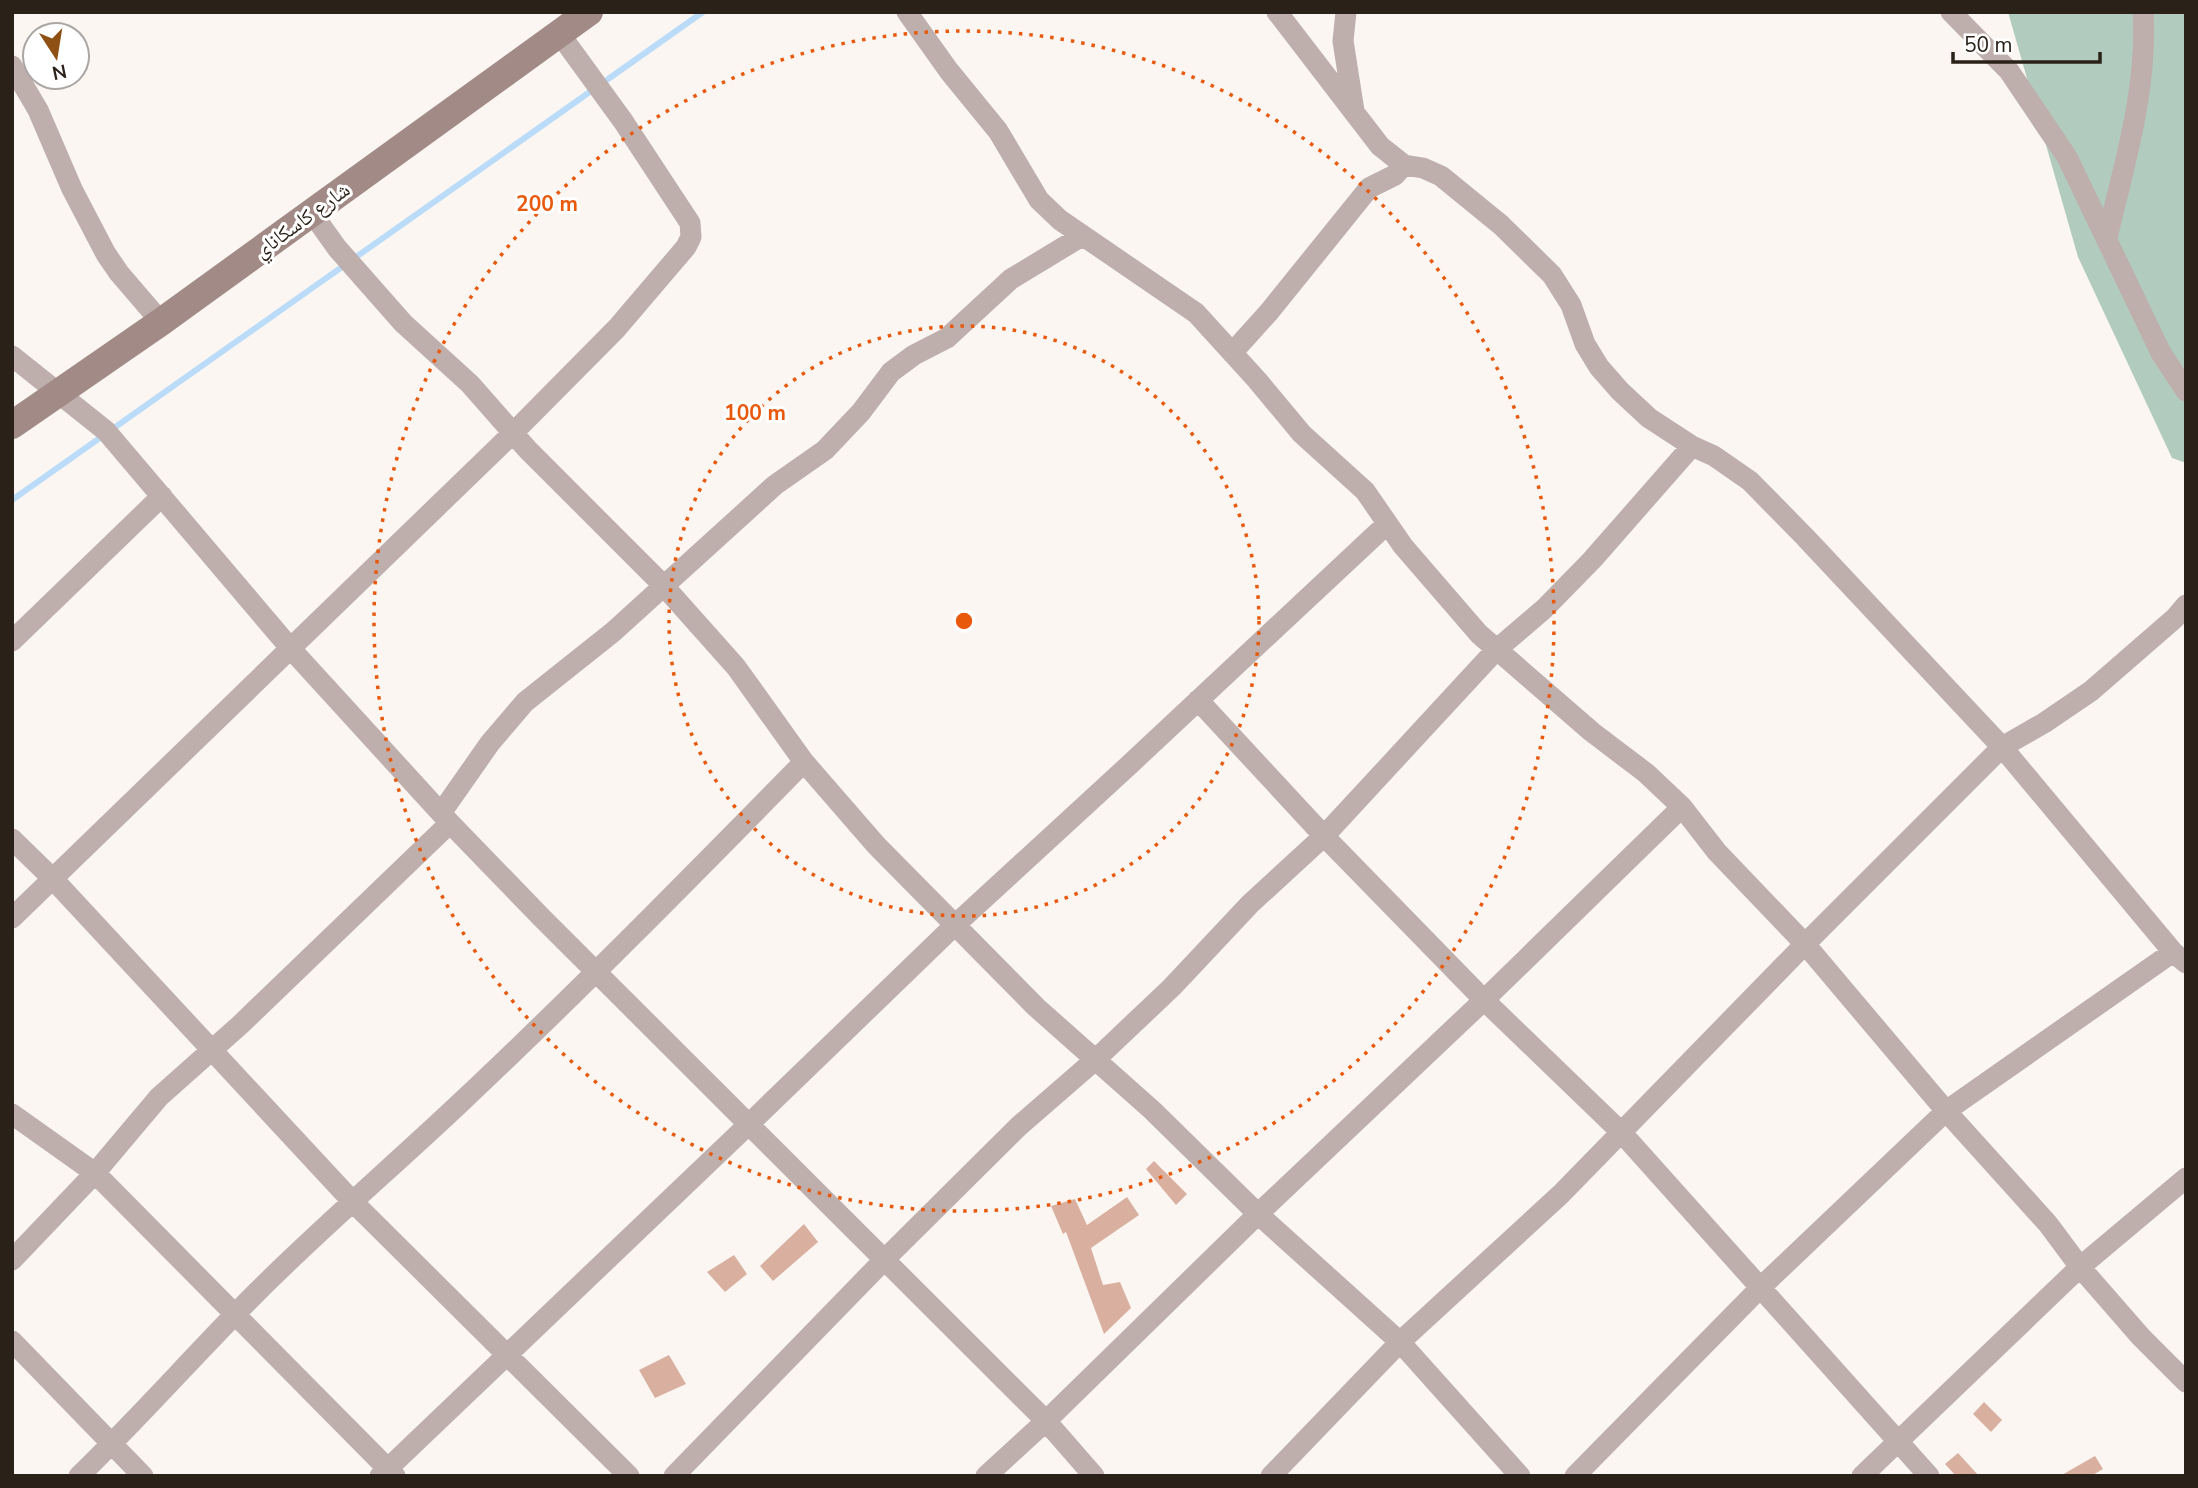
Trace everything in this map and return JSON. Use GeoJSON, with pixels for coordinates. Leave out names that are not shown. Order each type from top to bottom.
{"type":"FeatureCollection","features":[{"type":"Feature","properties":{"kind":"street","name":"شارع كاسكاناي"},"geometry":{"type":"LineString","coordinates":[[12,425],[161,322],[589,12]]}},
{"type":"Feature","properties":{"kind":"street"},"geometry":{"type":"LineString","coordinates":[[907,12],[949,71],[998,131],[1039,200],[1060,220],[1196,313],[1302,434],[1365,491],[1403,546],[1471,625],[1496,650],[1592,732],[1646,773],[1682,807],[1717,852],[1805,944],[1946,1111],[2048,1224],[2080,1267],[2141,1337],[2186,1382]]}},
{"type":"Feature","properties":{"kind":"street"},"geometry":{"type":"LineString","coordinates":[[1277,12],[1380,146],[1404,165],[1423,168],[1441,176],[1500,225],[1552,275],[1571,305],[1585,344],[1599,367],[1620,391],[1649,418],[1692,446],[1714,456],[1750,481],[1805,537],[2002,747],[2179,957],[1946,1111],[1760,1288],[1575,1476]]}},
{"type":"Feature","properties":{"kind":"street"},"geometry":{"type":"LineString","coordinates":[[1346,12],[1343,41],[1355,115]]}},
{"type":"Feature","properties":{"kind":"street"},"geometry":{"type":"LineString","coordinates":[[1951,12],[2009,71],[2067,157],[2161,353],[2186,391]]}},
{"type":"Feature","properties":{"kind":"street"},"geometry":{"type":"LineString","coordinates":[[2107,238],[2132,134],[2145,42],[2143,12]]}},
{"type":"Feature","properties":{"kind":"street"},"geometry":{"type":"LineString","coordinates":[[12,918],[513,433],[617,328],[686,247],[691,237],[690,223],[623,121],[559,33]]}},
{"type":"Feature","properties":{"kind":"street"},"geometry":{"type":"LineString","coordinates":[[12,66],[38,110],[72,189],[106,254],[161,322]]}},
{"type":"Feature","properties":{"kind":"street"},"geometry":{"type":"LineString","coordinates":[[1232,352],[1269,312],[1369,188],[1380,146]]}},
{"type":"Feature","properties":{"kind":"street"},"geometry":{"type":"LineString","coordinates":[[1369,188],[1395,175],[1404,165]]}},
{"type":"Feature","properties":{"kind":"street"},"geometry":{"type":"LineString","coordinates":[[312,213],[337,248],[403,323],[470,384],[528,450],[663,585],[736,667],[804,762],[876,845],[1036,1007],[1152,1110],[1258,1214],[1400,1342],[1520,1476]]}},
{"type":"Feature","properties":{"kind":"street"},"geometry":{"type":"LineString","coordinates":[[12,1260],[95,1173],[159,1097],[240,1025],[446,818],[490,743],[524,702],[613,632],[775,485],[825,450],[861,412],[891,372],[914,355],[947,338],[1011,279],[1083,236]]}},
{"type":"Feature","properties":{"kind":"street"},"geometry":{"type":"LineString","coordinates":[[12,356],[106,431],[291,649],[446,818],[597,973],[1046,1421],[1094,1476]]}},
{"type":"Feature","properties":{"kind":"street"},"geometry":{"type":"LineString","coordinates":[[674,1476],[1019,1126],[1095,1060],[1172,987],[1250,904],[1324,836],[1496,650],[1544,609],[1592,560],[1692,446]]}},
{"type":"Feature","properties":{"kind":"street"},"geometry":{"type":"LineString","coordinates":[[12,641],[162,496]]}},
{"type":"Feature","properties":{"kind":"street"},"geometry":{"type":"LineString","coordinates":[[12,1114],[95,1173],[387,1473],[506,1354],[750,1124],[955,925],[1387,524]]}},
{"type":"Feature","properties":{"kind":"street"},"geometry":{"type":"LineString","coordinates":[[1271,1476],[1400,1342],[1561,1194],[2002,747],[2091,691],[2175,618],[2186,605]]}},
{"type":"Feature","properties":{"kind":"street"},"geometry":{"type":"LineString","coordinates":[[1198,700],[1324,836],[1484,1000],[1621,1132],[1929,1476]]}},
{"type":"Feature","properties":{"kind":"street"},"geometry":{"type":"LineString","coordinates":[[79,1476],[234,1315],[597,973],[804,762]]}},
{"type":"Feature","properties":{"kind":"street"},"geometry":{"type":"LineString","coordinates":[[986,1476],[1682,807]]}},
{"type":"Feature","properties":{"kind":"street"},"geometry":{"type":"LineString","coordinates":[[12,839],[53,879],[352,1201],[629,1476]]}},
{"type":"Feature","properties":{"kind":"street"},"geometry":{"type":"LineString","coordinates":[[1862,1476],[2080,1267],[2186,1178]]}},
{"type":"Feature","properties":{"kind":"street"},"geometry":{"type":"LineString","coordinates":[[12,1341],[143,1476]]}},
{"type":"Feature","properties":{"kind":"green space"},"geometry":{"type":"Polygon","coordinates":[[[2008,12],[2186,12],[2186,463],[2172,458],[2078,257],[2008,12]]]}},
{"type":"Feature","properties":{"kind":"building"},"geometry":{"type":"Polygon","coordinates":[[[1154,1161],[1187,1194],[1176,1205],[1146,1169],[1154,1161]]]}},
{"type":"Feature","properties":{"kind":"building"},"geometry":{"type":"Polygon","coordinates":[[[1127,1197],[1139,1215],[1091,1248],[1103,1285],[1120,1282],[1131,1308],[1104,1334],[1066,1232],[1063,1234],[1051,1206],[1075,1199],[1087,1225],[1127,1197]]]}},
{"type":"Feature","properties":{"kind":"building"},"geometry":{"type":"Polygon","coordinates":[[[804,1224],[818,1242],[773,1281],[760,1266],[804,1224]]]}},
{"type":"Feature","properties":{"kind":"building"},"geometry":{"type":"Polygon","coordinates":[[[734,1255],[747,1274],[725,1292],[707,1272],[734,1255]]]}},
{"type":"Feature","properties":{"kind":"building"},"geometry":{"type":"Polygon","coordinates":[[[669,1355],[686,1384],[655,1398],[639,1370],[669,1355]]]}},
{"type":"Feature","properties":{"kind":"building"},"geometry":{"type":"Polygon","coordinates":[[[1984,1402],[2002,1420],[1991,1432],[1973,1414],[1984,1402]]]}},
{"type":"Feature","properties":{"kind":"building"},"geometry":{"type":"Polygon","coordinates":[[[1958,1453],[1979,1476],[1956,1476],[1945,1464],[1958,1453]]]}},
{"type":"Feature","properties":{"kind":"building"},"geometry":{"type":"Polygon","coordinates":[[[2095,1456],[2103,1469],[2091,1476],[2060,1476],[2095,1456]]]}},
{"type":"Feature","properties":{"kind":"waterway"},"geometry":{"type":"LineString","coordinates":[[12,500],[703,12]]}}]}
